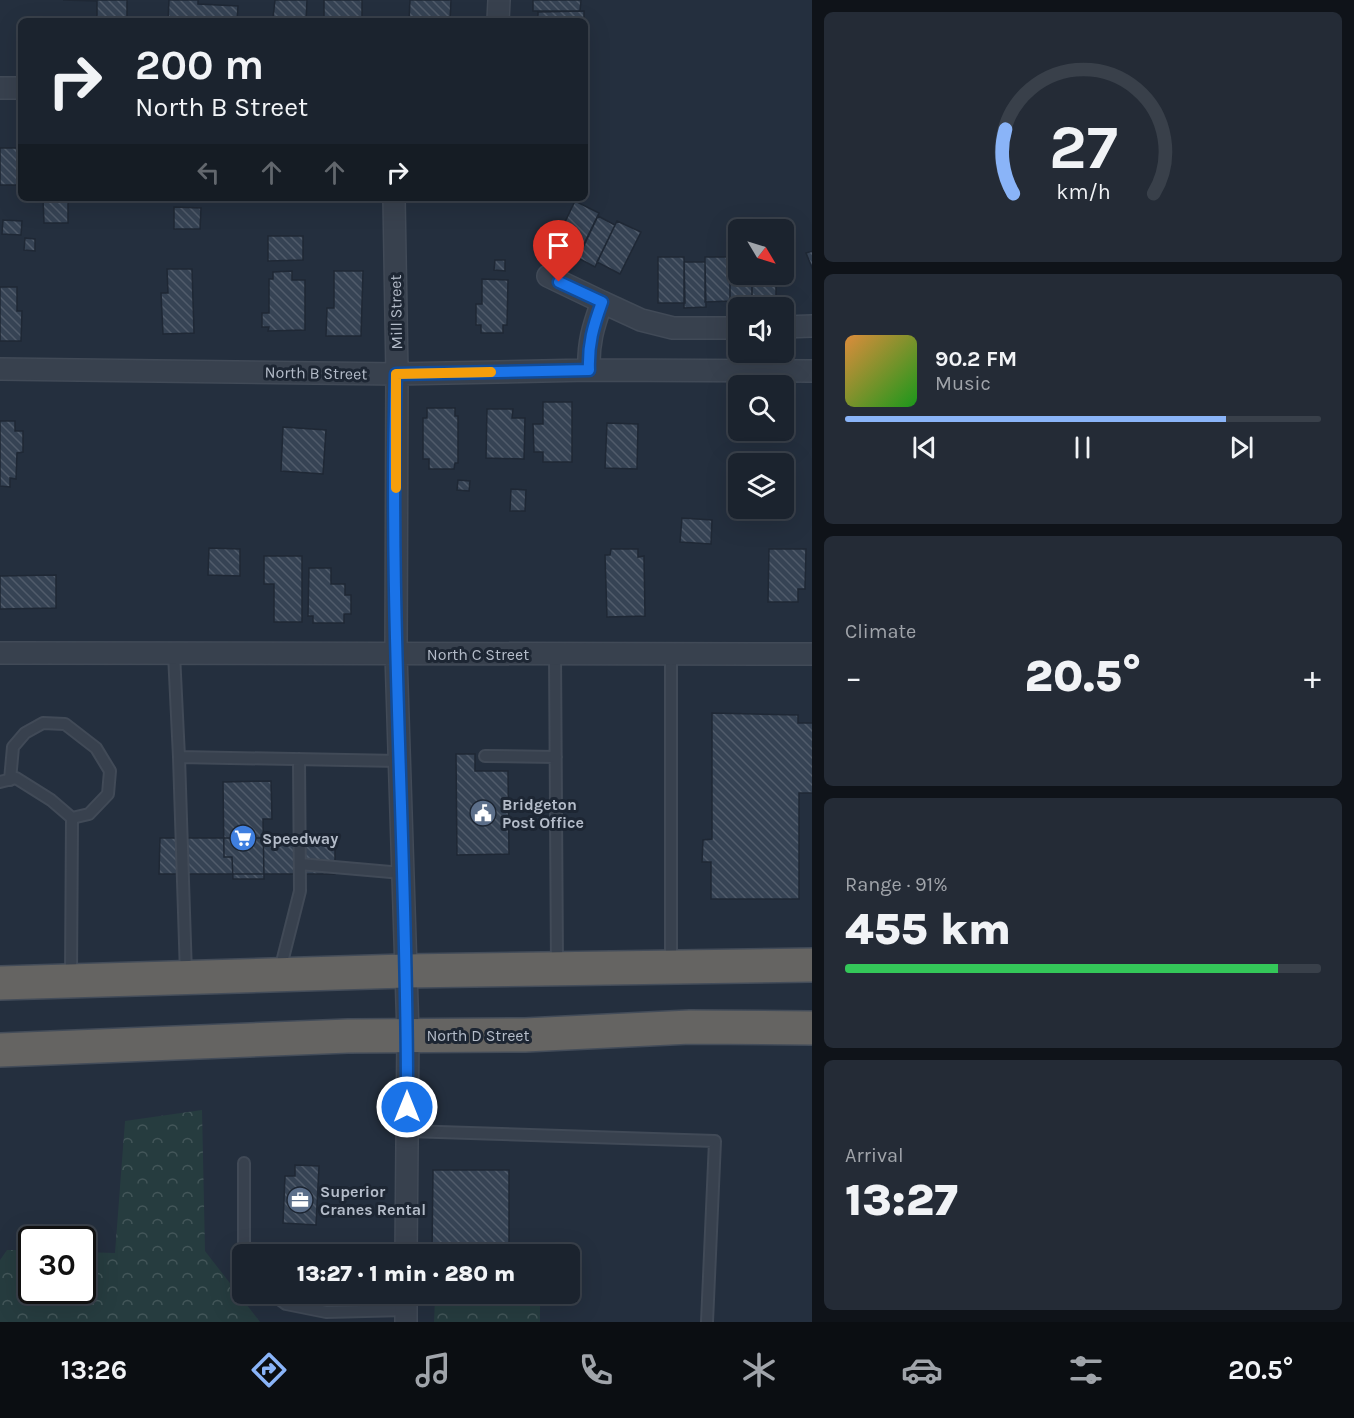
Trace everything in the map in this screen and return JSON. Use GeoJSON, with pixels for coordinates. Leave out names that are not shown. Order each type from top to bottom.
{"type":"FeatureCollection","features":[{"type":"Feature","properties":{"kind":"highway"},"geometry":{"type":"LineString","coordinates":[[0,983],[405,971],[812,964]]}},
{"type":"Feature","properties":{"kind":"highway","name":"North D Street"},"geometry":{"type":"LineString","coordinates":[[0,1050],[408,1035],[525,1035],[690,1027],[812,1028]]}},
{"type":"Feature","properties":{"kind":"street"},"geometry":{"type":"LineString","coordinates":[[498,18],[499,0]]}},
{"type":"Feature","properties":{"kind":"street"},"geometry":{"type":"LineString","coordinates":[[0,88],[18,88]]}},
{"type":"Feature","properties":{"kind":"street","name":"Mill Street"},"geometry":{"type":"LineString","coordinates":[[394,201],[396,654],[408,1035],[406,1244]]}},
{"type":"Feature","properties":{"kind":"street"},"geometry":{"type":"LineString","coordinates":[[548,276],[641,320],[673,328],[728,327]]}},
{"type":"Feature","properties":{"kind":"street"},"geometry":{"type":"LineString","coordinates":[[589,370],[588,347],[602,302]]}},
{"type":"Feature","properties":{"kind":"street"},"geometry":{"type":"LineString","coordinates":[[794,327],[812,326]]}},
{"type":"Feature","properties":{"kind":"street","name":"North B Street"},"geometry":{"type":"LineString","coordinates":[[0,369],[396,374],[589,370],[812,371]]}},
{"type":"Feature","properties":{"kind":"street","name":"North C Street"},"geometry":{"type":"LineString","coordinates":[[0,653],[812,654]]}},
{"type":"Feature","properties":{"kind":"lane"},"geometry":{"type":"LineString","coordinates":[[174,654],[186,977]]}},
{"type":"Feature","properties":{"kind":"lane"},"geometry":{"type":"LineString","coordinates":[[555,654],[557,968]]}},
{"type":"Feature","properties":{"kind":"lane"},"geometry":{"type":"LineString","coordinates":[[671,654],[671,967]]}},
{"type":"Feature","properties":{"kind":"lane"},"geometry":{"type":"LineString","coordinates":[[71,981],[72,818],[51,800],[16,778],[5,781],[13,747],[25,733],[43,723],[65,724],[96,748],[110,771],[108,794],[89,814],[72,818]]}},
{"type":"Feature","properties":{"kind":"lane"},"geometry":{"type":"LineString","coordinates":[[485,756],[556,757]]}},
{"type":"Feature","properties":{"kind":"lane"},"geometry":{"type":"LineString","coordinates":[[179,757],[399,761]]}},
{"type":"Feature","properties":{"kind":"lane"},"geometry":{"type":"LineString","coordinates":[[279,975],[300,891],[299,759]]}},
{"type":"Feature","properties":{"kind":"lane"},"geometry":{"type":"LineString","coordinates":[[300,864],[402,873]]}},
{"type":"Feature","properties":{"kind":"lane"},"geometry":{"type":"LineString","coordinates":[[407,1131],[715,1141],[707,1322]]}},
{"type":"Feature","properties":{"kind":"lane"},"geometry":{"type":"LineString","coordinates":[[244,1163],[244,1244]]}},
{"type":"Feature","properties":{"kind":"lane"},"geometry":{"type":"LineString","coordinates":[[286,1304],[326,1312],[406,1308]]}},
{"type":"Feature","properties":{"kind":"green space"},"geometry":{"type":"Polygon","coordinates":[[[202,1110],[205,1251],[232,1286],[232,1304],[246,1304],[260,1322],[0,1322],[0,1260],[7,1250],[18,1250],[18,1304],[96,1304],[96,1252],[115,1253],[125,1121],[202,1110]]]}},
{"type":"Feature","properties":{"kind":"green space"},"geometry":{"type":"Polygon","coordinates":[[[435,1304],[540,1304],[540,1322],[434,1322],[435,1304]]]}},
{"type":"Feature","properties":{"kind":"building"},"geometry":{"type":"Polygon","coordinates":[[[63,0],[127,0],[127,18],[97,18],[97,1],[63,0]]]}},
{"type":"Feature","properties":{"kind":"building"},"geometry":{"type":"Polygon","coordinates":[[[169,0],[198,0],[198,4],[238,6],[237,18],[168,18],[169,0]]]}},
{"type":"Feature","properties":{"kind":"building"},"geometry":{"type":"Polygon","coordinates":[[[275,0],[307,0],[306,18],[273,18],[275,0]]]}},
{"type":"Feature","properties":{"kind":"building"},"geometry":{"type":"Polygon","coordinates":[[[324,0],[362,0],[362,18],[324,18],[324,0]]]}},
{"type":"Feature","properties":{"kind":"building"},"geometry":{"type":"Polygon","coordinates":[[[410,0],[451,0],[450,18],[409,18],[410,0]]]}},
{"type":"Feature","properties":{"kind":"building"},"geometry":{"type":"Polygon","coordinates":[[[533,0],[581,0],[580,11],[533,11],[533,0]]]}},
{"type":"Feature","properties":{"kind":"building"},"geometry":{"type":"Polygon","coordinates":[[[584,11],[584,18],[538,18],[538,12],[584,11]]]}},
{"type":"Feature","properties":{"kind":"building"},"geometry":{"type":"Polygon","coordinates":[[[0,148],[17,148],[17,185],[0,185],[0,148]]]}},
{"type":"Feature","properties":{"kind":"building"},"geometry":{"type":"Polygon","coordinates":[[[43,201],[68,201],[68,223],[44,223],[43,201]]]}},
{"type":"Feature","properties":{"kind":"building"},"geometry":{"type":"Polygon","coordinates":[[[575,201],[599,213],[579,254],[555,243],[575,201]]]}},
{"type":"Feature","properties":{"kind":"building"},"geometry":{"type":"Polygon","coordinates":[[[174,207],[201,208],[200,229],[174,229],[174,207]]]}},
{"type":"Feature","properties":{"kind":"building"},"geometry":{"type":"Polygon","coordinates":[[[598,216],[615,225],[595,267],[578,258],[598,216]]]}},
{"type":"Feature","properties":{"kind":"building"},"geometry":{"type":"Polygon","coordinates":[[[3,220],[22,221],[21,235],[2,234],[3,220]]]}},
{"type":"Feature","properties":{"kind":"building"},"geometry":{"type":"Polygon","coordinates":[[[617,221],[641,232],[620,274],[597,262],[617,221]]]}},
{"type":"Feature","properties":{"kind":"building"},"geometry":{"type":"Polygon","coordinates":[[[268,236],[303,236],[303,260],[268,261],[268,236]]]}},
{"type":"Feature","properties":{"kind":"building"},"geometry":{"type":"Polygon","coordinates":[[[25,238],[35,239],[35,251],[24,250],[25,238]]]}},
{"type":"Feature","properties":{"kind":"building"},"geometry":{"type":"Polygon","coordinates":[[[812,251],[812,268],[806,253],[812,251]]]}},
{"type":"Feature","properties":{"kind":"building"},"geometry":{"type":"Polygon","coordinates":[[[658,257],[684,257],[685,303],[658,303],[658,257]]]}},
{"type":"Feature","properties":{"kind":"building"},"geometry":{"type":"Polygon","coordinates":[[[705,257],[728,257],[730,297],[728,301],[705,302],[705,257]]]}},
{"type":"Feature","properties":{"kind":"building"},"geometry":{"type":"Polygon","coordinates":[[[495,260],[505,260],[505,271],[494,270],[495,260]]]}},
{"type":"Feature","properties":{"kind":"building"},"geometry":{"type":"Polygon","coordinates":[[[684,262],[705,262],[706,307],[684,308],[684,262]]]}},
{"type":"Feature","properties":{"kind":"building"},"geometry":{"type":"Polygon","coordinates":[[[167,269],[192,269],[194,333],[163,334],[161,293],[168,293],[167,269]]]}},
{"type":"Feature","properties":{"kind":"building"},"geometry":{"type":"Polygon","coordinates":[[[292,271],[292,280],[305,280],[305,330],[268,331],[269,327],[262,327],[262,313],[269,313],[269,279],[273,279],[273,272],[292,271]]]}},
{"type":"Feature","properties":{"kind":"building"},"geometry":{"type":"Polygon","coordinates":[[[334,271],[363,271],[361,336],[326,336],[327,308],[334,308],[334,271]]]}},
{"type":"Feature","properties":{"kind":"building"},"geometry":{"type":"Polygon","coordinates":[[[482,279],[508,280],[507,325],[503,325],[503,333],[481,333],[481,325],[476,325],[476,304],[482,304],[482,279]]]}},
{"type":"Feature","properties":{"kind":"building"},"geometry":{"type":"Polygon","coordinates":[[[730,285],[752,285],[752,297],[730,297],[730,285]]]}},
{"type":"Feature","properties":{"kind":"building"},"geometry":{"type":"Polygon","coordinates":[[[752,285],[776,285],[776,297],[752,297],[752,285]]]}},
{"type":"Feature","properties":{"kind":"building"},"geometry":{"type":"Polygon","coordinates":[[[0,287],[17,287],[17,311],[22,311],[21,341],[0,341],[0,287]]]}},
{"type":"Feature","properties":{"kind":"building"},"geometry":{"type":"Polygon","coordinates":[[[543,402],[572,402],[572,462],[543,462],[543,452],[534,452],[533,424],[543,424],[543,402]]]}},
{"type":"Feature","properties":{"kind":"building"},"geometry":{"type":"Polygon","coordinates":[[[427,408],[455,408],[455,416],[458,416],[458,463],[455,463],[454,469],[429,469],[429,459],[423,459],[423,418],[427,418],[427,408]]]}},
{"type":"Feature","properties":{"kind":"building"},"geometry":{"type":"Polygon","coordinates":[[[487,409],[513,409],[512,418],[525,418],[524,459],[486,458],[487,409]]]}},
{"type":"Feature","properties":{"kind":"building"},"geometry":{"type":"Polygon","coordinates":[[[0,421],[15,421],[15,431],[23,431],[23,452],[17,453],[16,479],[10,478],[10,487],[0,486],[0,421]]]}},
{"type":"Feature","properties":{"kind":"building"},"geometry":{"type":"Polygon","coordinates":[[[607,423],[638,424],[637,469],[605,468],[607,423]]]}},
{"type":"Feature","properties":{"kind":"building"},"geometry":{"type":"Polygon","coordinates":[[[283,427],[326,430],[323,474],[281,471],[283,427]]]}},
{"type":"Feature","properties":{"kind":"building"},"geometry":{"type":"Polygon","coordinates":[[[458,480],[470,481],[469,491],[457,490],[458,480]]]}},
{"type":"Feature","properties":{"kind":"building"},"geometry":{"type":"Polygon","coordinates":[[[511,489],[526,490],[525,511],[510,511],[511,489]]]}},
{"type":"Feature","properties":{"kind":"building"},"geometry":{"type":"Polygon","coordinates":[[[682,518],[712,520],[711,544],[680,542],[682,518]]]}},
{"type":"Feature","properties":{"kind":"building"},"geometry":{"type":"Polygon","coordinates":[[[209,548],[240,549],[240,576],[208,575],[209,548]]]}},
{"type":"Feature","properties":{"kind":"building"},"geometry":{"type":"Polygon","coordinates":[[[611,549],[638,549],[638,557],[644,556],[645,616],[607,617],[605,555],[610,555],[611,549]]]}},
{"type":"Feature","properties":{"kind":"building"},"geometry":{"type":"Polygon","coordinates":[[[769,549],[806,549],[805,589],[798,589],[798,602],[768,602],[769,549]]]}},
{"type":"Feature","properties":{"kind":"building"},"geometry":{"type":"Polygon","coordinates":[[[264,556],[302,556],[302,622],[274,622],[274,584],[264,584],[264,556]]]}},
{"type":"Feature","properties":{"kind":"building"},"geometry":{"type":"Polygon","coordinates":[[[309,568],[331,568],[331,584],[345,584],[345,595],[351,595],[351,614],[344,614],[344,623],[313,623],[313,616],[308,616],[309,568]]]}},
{"type":"Feature","properties":{"kind":"building"},"geometry":{"type":"Polygon","coordinates":[[[56,575],[56,608],[0,609],[0,576],[56,575]]]}},
{"type":"Feature","properties":{"kind":"building"},"geometry":{"type":"Polygon","coordinates":[[[712,713],[798,715],[798,723],[812,723],[812,793],[799,793],[799,899],[711,899],[711,862],[702,862],[703,840],[712,839],[712,713]]]}},
{"type":"Feature","properties":{"kind":"building","name":"Bridgeton Post Office"},"geometry":{"type":"Polygon","coordinates":[[[456,754],[475,754],[475,771],[508,771],[509,854],[457,855],[456,754]]]}},
{"type":"Feature","properties":{"kind":"building","name":"Speedway"},"geometry":{"type":"Polygon","coordinates":[[[271,781],[272,819],[263,819],[264,879],[233,879],[232,857],[224,857],[223,782],[271,781]]]}},
{"type":"Feature","properties":{"kind":"building"},"geometry":{"type":"Polygon","coordinates":[[[160,838],[335,838],[335,874],[159,874],[160,838]]]}},
{"type":"Feature","properties":{"kind":"building","name":"Superior Cranes Rental"},"geometry":{"type":"Polygon","coordinates":[[[295,1165],[319,1166],[316,1225],[283,1223],[285,1176],[295,1176],[295,1165]]]}},
{"type":"Feature","properties":{"kind":"building"},"geometry":{"type":"Polygon","coordinates":[[[433,1170],[509,1170],[509,1244],[432,1244],[433,1170]]]}},
{"type":"Feature","properties":{"kind":"slow traffic"},"geometry":{"type":"LineString","coordinates":[[396,488],[396,374],[491,372]]}},
{"type":"Feature","properties":{"kind":"place","name":"Bridgeton Post Office"},"geometry":{"type":"Point","coordinates":[483,813]}},
{"type":"Feature","properties":{"kind":"place","name":"Speedway"},"geometry":{"type":"Point","coordinates":[243,838]}},
{"type":"Feature","properties":{"kind":"place","name":"Superior Cranes Rental"},"geometry":{"type":"Point","coordinates":[300,1200]}},
{"type":"Feature","properties":{"kind":"route"},"geometry":{"type":"LineString","coordinates":[[407,1107],[408,1035],[396,654],[396,374],[589,370],[588,347],[602,302],[559,282]]}}]}
